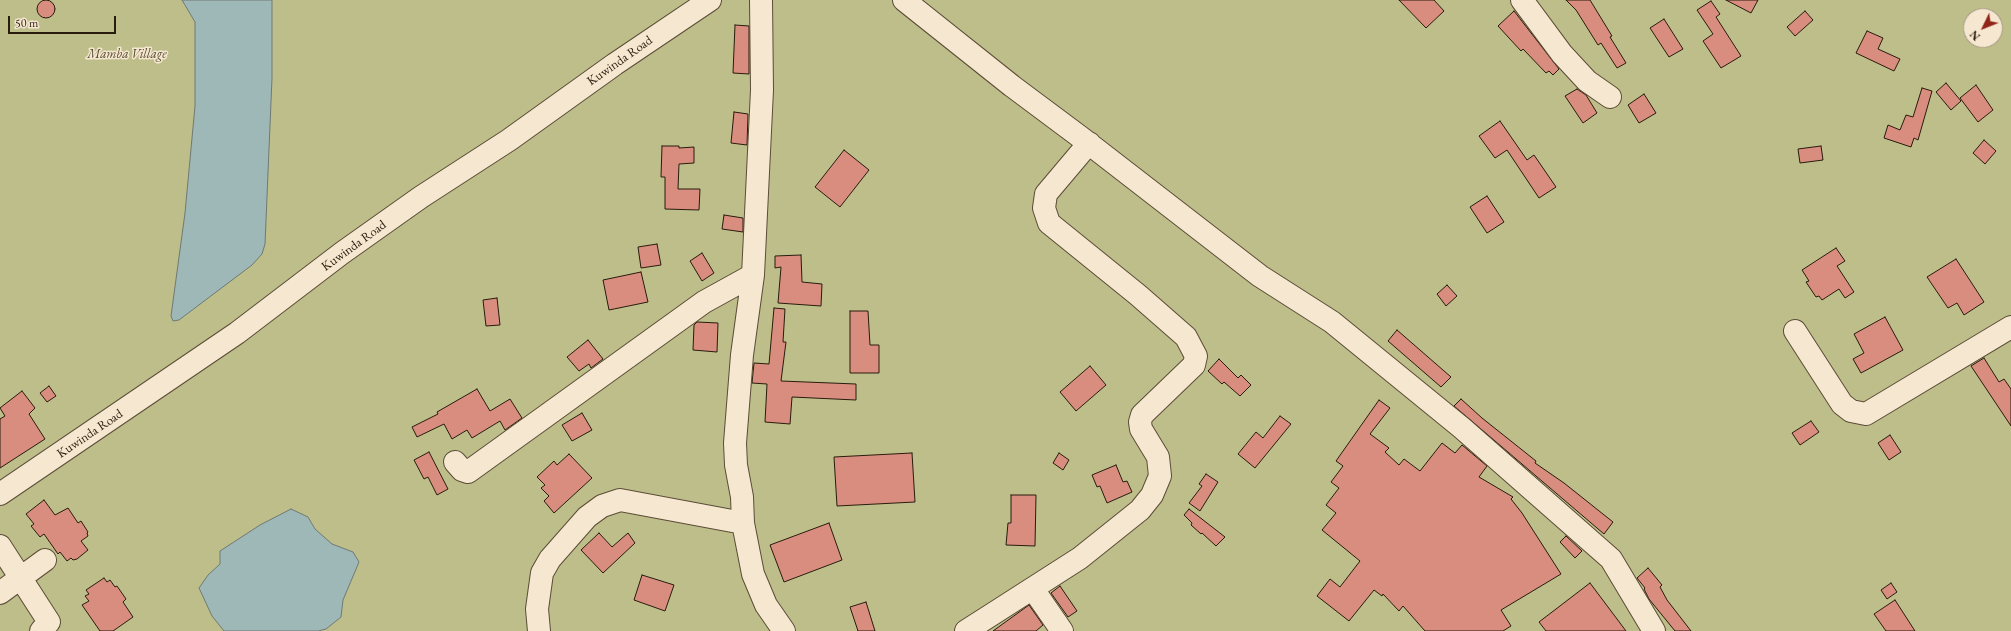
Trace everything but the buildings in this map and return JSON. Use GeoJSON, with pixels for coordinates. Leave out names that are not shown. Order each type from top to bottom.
{"type":"FeatureCollection","features":[{"type":"Feature","properties":{"kind":"street","name":"Kuwinda Road"},"geometry":{"type":"LineString","coordinates":[[0,494],[237,333],[342,253],[415,202],[509,140],[615,64],[710,0]]}},
{"type":"Feature","properties":{"kind":"street"},"geometry":{"type":"LineString","coordinates":[[761,0],[762,90],[752,275],[742,355],[735,443],[736,465],[742,497],[743,523],[753,574],[766,605],[784,631]]}},
{"type":"Feature","properties":{"kind":"street"},"geometry":{"type":"LineString","coordinates":[[904,0],[1012,86],[1089,143],[1260,276],[1332,322],[1467,433],[1611,559],[1654,631]]}},
{"type":"Feature","properties":{"kind":"street"},"geometry":{"type":"LineString","coordinates":[[1522,0],[1562,54],[1587,81],[1610,97]]}},
{"type":"Feature","properties":{"kind":"street"},"geometry":{"type":"LineString","coordinates":[[966,631],[1080,558],[1140,510],[1152,495],[1160,476],[1158,457],[1141,429],[1140,422],[1142,414],[1194,365],[1196,356],[1186,337],[1138,295],[1049,223],[1044,208],[1046,194],[1089,143]]}},
{"type":"Feature","properties":{"kind":"street"},"geometry":{"type":"LineString","coordinates":[[455,462],[462,470],[468,472],[704,302],[752,275]]}},
{"type":"Feature","properties":{"kind":"street"},"geometry":{"type":"LineString","coordinates":[[1795,331],[1842,404],[1851,411],[1866,414],[2011,328]]}},
{"type":"Feature","properties":{"kind":"street"},"geometry":{"type":"LineString","coordinates":[[539,631],[536,609],[542,573],[555,553],[587,517],[602,506],[620,500],[743,523]]}},
{"type":"Feature","properties":{"kind":"street"},"geometry":{"type":"LineString","coordinates":[[0,546],[49,622],[40,631]]}},
{"type":"Feature","properties":{"kind":"street"},"geometry":{"type":"LineString","coordinates":[[0,593],[45,560]]}},
{"type":"Feature","properties":{"kind":"street"},"geometry":{"type":"LineString","coordinates":[[1033,589],[1062,631]]}},
{"type":"Feature","properties":{"kind":"green space","name":"Mamba Village"},"geometry":{"type":"Polygon","coordinates":[[[0,0],[2011,0],[2011,631],[0,631],[0,0]]]}},
{"type":"Feature","properties":{"kind":"water"},"geometry":{"type":"Polygon","coordinates":[[[182,0],[272,0],[272,78],[265,244],[262,254],[252,265],[179,320],[173,321],[171,316],[185,213],[195,106],[195,22],[182,0]]]}},
{"type":"Feature","properties":{"kind":"water"},"geometry":{"type":"Polygon","coordinates":[[[291,509],[308,517],[315,529],[332,544],[353,552],[359,562],[343,600],[341,617],[326,629],[318,631],[224,631],[212,616],[199,588],[208,575],[220,564],[220,551],[260,525],[291,509]]]}}]}
